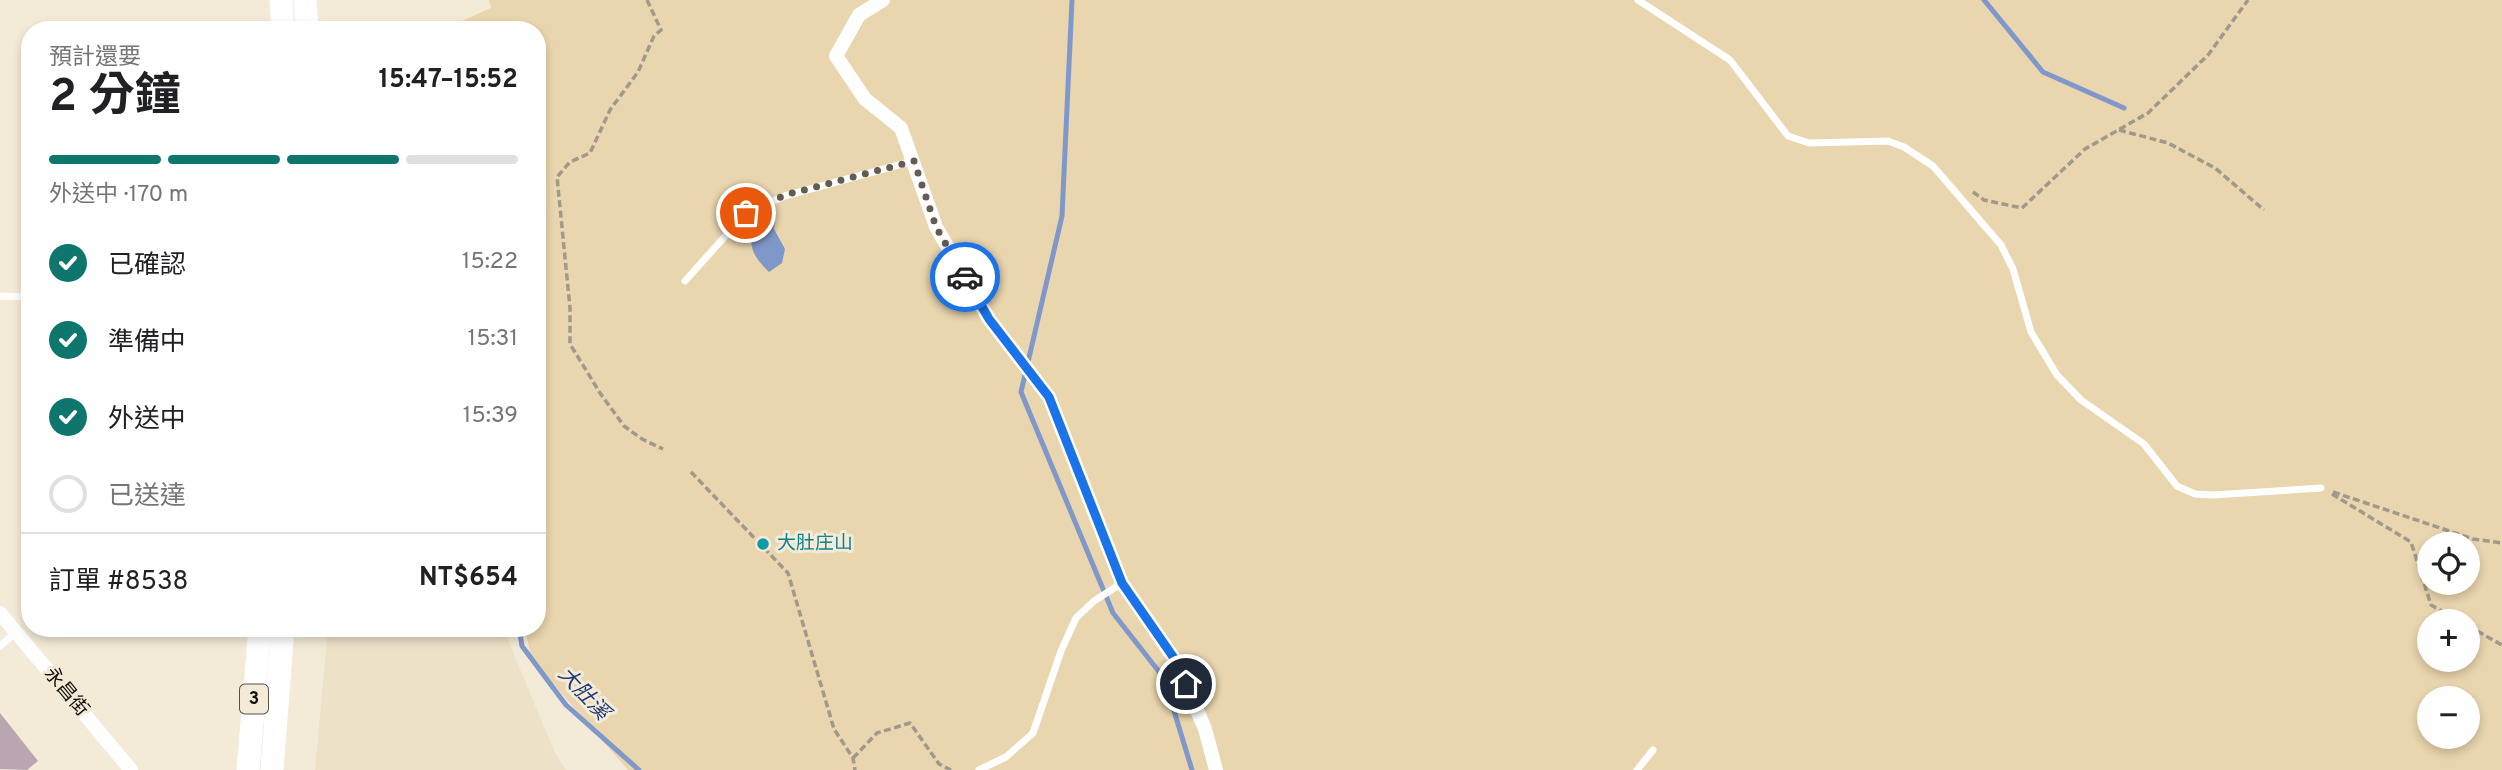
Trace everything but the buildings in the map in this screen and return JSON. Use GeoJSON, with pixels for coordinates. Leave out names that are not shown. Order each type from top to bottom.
{"type":"FeatureCollection","features":[{"type":"Feature","properties":{"kind":"main road"},"geometry":{"type":"LineString","coordinates":[[281,0],[282,21]]}},
{"type":"Feature","properties":{"kind":"main road"},"geometry":{"type":"LineString","coordinates":[[304,0],[306,21]]}},
{"type":"Feature","properties":{"kind":"main road","name":"3"},"geometry":{"type":"LineString","coordinates":[[248,770],[259,637]]}},
{"type":"Feature","properties":{"kind":"main road","name":"3"},"geometry":{"type":"LineString","coordinates":[[272,770],[282,637]]}},
{"type":"Feature","properties":{"kind":"street"},"geometry":{"type":"LineString","coordinates":[[883,0],[859,15],[836,57],[865,99],[901,128],[936,227],[989,319],[1049,397],[1122,583],[1176,661],[1205,729],[1216,770]]}},
{"type":"Feature","properties":{"kind":"street","name":"永昌街"},"geometry":{"type":"LineString","coordinates":[[0,613],[131,770]]}},
{"type":"Feature","properties":{"kind":"lane"},"geometry":{"type":"LineString","coordinates":[[1637,0],[1730,60],[1788,136],[1809,143],[1888,141],[1905,147],[1933,166],[2001,245],[2013,270],[2031,332],[2057,375],[2081,400],[2144,444],[2177,486],[2195,494],[2213,495],[2321,488]]}},
{"type":"Feature","properties":{"kind":"lane"},"geometry":{"type":"LineString","coordinates":[[684,281],[746,213],[785,195],[914,161]]}},
{"type":"Feature","properties":{"kind":"lane"},"geometry":{"type":"LineString","coordinates":[[0,296],[21,297]]}},
{"type":"Feature","properties":{"kind":"lane"},"geometry":{"type":"LineString","coordinates":[[979,770],[1006,757],[1033,733],[1061,651],[1076,618],[1094,601],[1122,583]]}},
{"type":"Feature","properties":{"kind":"lane"},"geometry":{"type":"LineString","coordinates":[[0,646],[16,632]]}},
{"type":"Feature","properties":{"kind":"lane"},"geometry":{"type":"LineString","coordinates":[[1637,770],[1653,750]]}},
{"type":"Feature","properties":{"kind":"path"},"geometry":{"type":"LineString","coordinates":[[647,0],[661,30],[654,36],[638,72],[610,110],[590,153],[570,162],[557,177],[570,344],[624,426],[663,449]]}},
{"type":"Feature","properties":{"kind":"path"},"geometry":{"type":"LineString","coordinates":[[1964,186],[1984,200],[2022,208],[2085,149],[2148,113],[2208,55],[2248,0]]}},
{"type":"Feature","properties":{"kind":"path"},"geometry":{"type":"LineString","coordinates":[[2119,130],[2168,144],[2215,168],[2264,209]]}},
{"type":"Feature","properties":{"kind":"path"},"geometry":{"type":"LineString","coordinates":[[691,472],[788,573],[834,729],[853,758],[855,770]]}},
{"type":"Feature","properties":{"kind":"path"},"geometry":{"type":"LineString","coordinates":[[2321,488],[2473,539],[2502,543]]}},
{"type":"Feature","properties":{"kind":"path"},"geometry":{"type":"LineString","coordinates":[[2321,488],[2411,542],[2431,605],[2438,609]]}},
{"type":"Feature","properties":{"kind":"path"},"geometry":{"type":"LineString","coordinates":[[2480,633],[2502,645]]}},
{"type":"Feature","properties":{"kind":"path"},"geometry":{"type":"LineString","coordinates":[[853,758],[877,733],[910,723],[939,764],[951,770]]}},
{"type":"Feature","properties":{"kind":"shaded area"},"geometry":{"type":"Polygon","coordinates":[[[489,0],[2502,0],[2502,770],[628,770],[531,658],[527,637],[546,637],[546,21],[462,21],[491,8],[489,0]]]}},
{"type":"Feature","properties":{"kind":"shaded area"},"geometry":{"type":"Polygon","coordinates":[[[327,637],[507,637],[555,753],[566,770],[315,770],[327,637]]]}},
{"type":"Feature","properties":{"kind":"water"},"geometry":{"type":"Polygon","coordinates":[[[776,211],[774,229],[785,249],[782,263],[769,272],[756,258],[751,244],[753,230],[761,213],[776,211]]]}},
{"type":"Feature","properties":{"kind":"waterway"},"geometry":{"type":"LineString","coordinates":[[1072,0],[1062,216],[1021,392],[1113,613],[1164,678],[1192,770]]}},
{"type":"Feature","properties":{"kind":"waterway"},"geometry":{"type":"LineString","coordinates":[[1984,0],[2043,72],[2124,108]]}},
{"type":"Feature","properties":{"kind":"waterway","name":"大肚溪"},"geometry":{"type":"LineString","coordinates":[[520,637],[522,646],[566,705],[639,770]]}},
{"type":"Feature","properties":{"kind":"way so far"},"geometry":{"type":"LineString","coordinates":[[746,213],[785,195],[914,161],[936,227],[965,277]]}},
{"type":"Feature","properties":{"kind":"place","name":"大肚庄山"},"geometry":{"type":"Point","coordinates":[763,544]}},
{"type":"Feature","properties":{"kind":"route"},"geometry":{"type":"LineString","coordinates":[[965,277],[989,319],[1049,397],[1122,583],[1176,661],[1186,684]]}}]}
